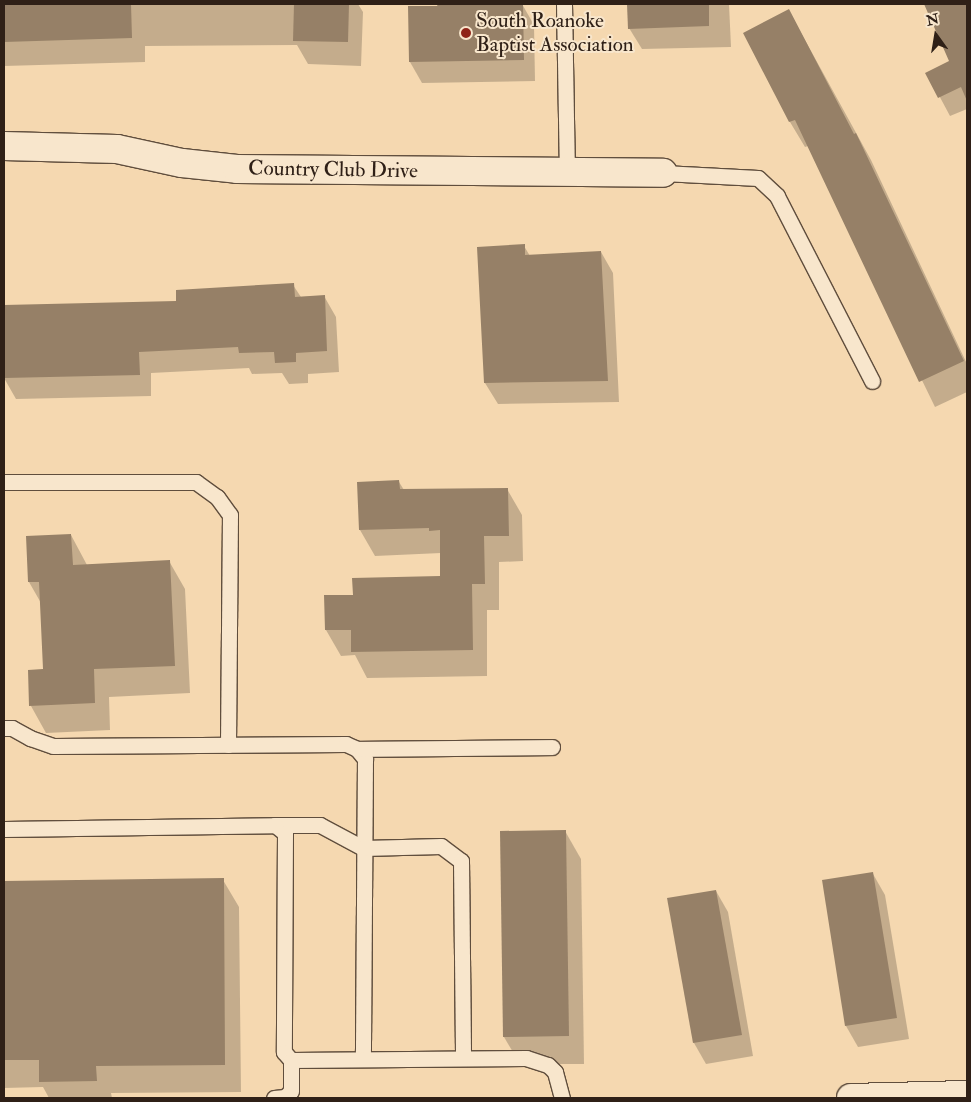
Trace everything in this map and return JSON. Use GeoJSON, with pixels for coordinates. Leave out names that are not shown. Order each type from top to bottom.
{"type":"FeatureCollection","features":[{"type":"Feature","properties":{"kind":"street","name":"Country Club Drive"},"geometry":{"type":"LineString","coordinates":[[4,146],[117,149],[182,163],[237,169],[663,173]]}},
{"type":"Feature","properties":{"kind":"street"},"geometry":{"type":"LineString","coordinates":[[851,1098],[967,1095]]}},
{"type":"Feature","properties":{"kind":"lane"},"geometry":{"type":"LineString","coordinates":[[564,4],[566,171]]}},
{"type":"Feature","properties":{"kind":"lane"},"geometry":{"type":"LineString","coordinates":[[663,173],[758,178],[777,196],[872,381]]}},
{"type":"Feature","properties":{"kind":"lane"},"geometry":{"type":"LineString","coordinates":[[4,482],[196,482],[217,497],[230,516],[228,745]]}},
{"type":"Feature","properties":{"kind":"lane"},"geometry":{"type":"LineString","coordinates":[[4,728],[12,728],[30,738],[53,746],[346,744],[357,749],[552,748]]}},
{"type":"Feature","properties":{"kind":"lane"},"geometry":{"type":"LineString","coordinates":[[357,749],[364,759],[363,1059]]}},
{"type":"Feature","properties":{"kind":"lane"},"geometry":{"type":"LineString","coordinates":[[274,1098],[285,1097],[290,1090],[291,1060],[284,1052],[285,833],[275,825]]}},
{"type":"Feature","properties":{"kind":"lane"},"geometry":{"type":"LineString","coordinates":[[4,829],[320,825],[363,848],[441,846],[461,861],[464,1058]]}},
{"type":"Feature","properties":{"kind":"lane"},"geometry":{"type":"LineString","coordinates":[[291,1060],[526,1058],[548,1065],[555,1072],[562,1098]]}},
{"type":"Feature","properties":{"kind":"building"},"geometry":{"type":"Polygon","coordinates":[[[4,4],[131,4],[132,38],[4,42],[4,4]]]}},
{"type":"Feature","properties":{"kind":"building"},"geometry":{"type":"Polygon","coordinates":[[[294,4],[349,4],[348,42],[293,41],[294,4]]]}},
{"type":"Feature","properties":{"kind":"building","name":"South Roanoke Baptist Association"},"geometry":{"type":"Polygon","coordinates":[[[438,4],[523,4],[524,60],[409,62],[408,6],[437,6],[438,4]]]}},
{"type":"Feature","properties":{"kind":"building"},"geometry":{"type":"Polygon","coordinates":[[[627,4],[709,4],[709,26],[628,29],[627,4]]]}},
{"type":"Feature","properties":{"kind":"building"},"geometry":{"type":"Polygon","coordinates":[[[924,4],[967,4],[967,101],[961,87],[938,98],[925,73],[949,61],[924,4]]]}},
{"type":"Feature","properties":{"kind":"building"},"geometry":{"type":"Polygon","coordinates":[[[789,9],[854,134],[856,133],[964,361],[919,382],[795,120],[789,122],[743,33],[789,9]]]}},
{"type":"Feature","properties":{"kind":"building"},"geometry":{"type":"Polygon","coordinates":[[[525,244],[525,255],[601,251],[608,381],[484,383],[477,247],[525,244]]]}},
{"type":"Feature","properties":{"kind":"building"},"geometry":{"type":"Polygon","coordinates":[[[294,283],[295,297],[325,295],[327,351],[296,353],[296,362],[275,363],[274,352],[239,353],[238,347],[139,352],[140,375],[4,378],[4,305],[176,301],[176,290],[294,283]]]}},
{"type":"Feature","properties":{"kind":"building"},"geometry":{"type":"Polygon","coordinates":[[[399,480],[400,489],[508,488],[509,536],[484,536],[485,584],[472,584],[473,650],[351,652],[351,630],[325,630],[324,595],[353,595],[352,578],[440,576],[440,530],[429,531],[429,528],[359,530],[357,482],[399,480]]]}},
{"type":"Feature","properties":{"kind":"building"},"geometry":{"type":"Polygon","coordinates":[[[71,534],[73,565],[170,560],[175,666],[94,669],[95,703],[29,706],[28,670],[43,669],[39,582],[28,582],[26,536],[71,534]]]}},
{"type":"Feature","properties":{"kind":"building"},"geometry":{"type":"Polygon","coordinates":[[[566,830],[569,1036],[503,1037],[500,831],[566,830]]]}},
{"type":"Feature","properties":{"kind":"building"},"geometry":{"type":"Polygon","coordinates":[[[873,872],[897,1018],[845,1026],[822,880],[873,872]]]}},
{"type":"Feature","properties":{"kind":"building"},"geometry":{"type":"Polygon","coordinates":[[[224,878],[225,1065],[96,1066],[97,1081],[39,1082],[39,1060],[4,1060],[4,881],[224,878]]]}},
{"type":"Feature","properties":{"kind":"building"},"geometry":{"type":"Polygon","coordinates":[[[716,890],[742,1035],[693,1043],[667,898],[716,890]]]}},
{"type":"Feature","properties":{"kind":"place","name":"South Roanoke Baptist Association"},"geometry":{"type":"Point","coordinates":[466,33]}}]}
